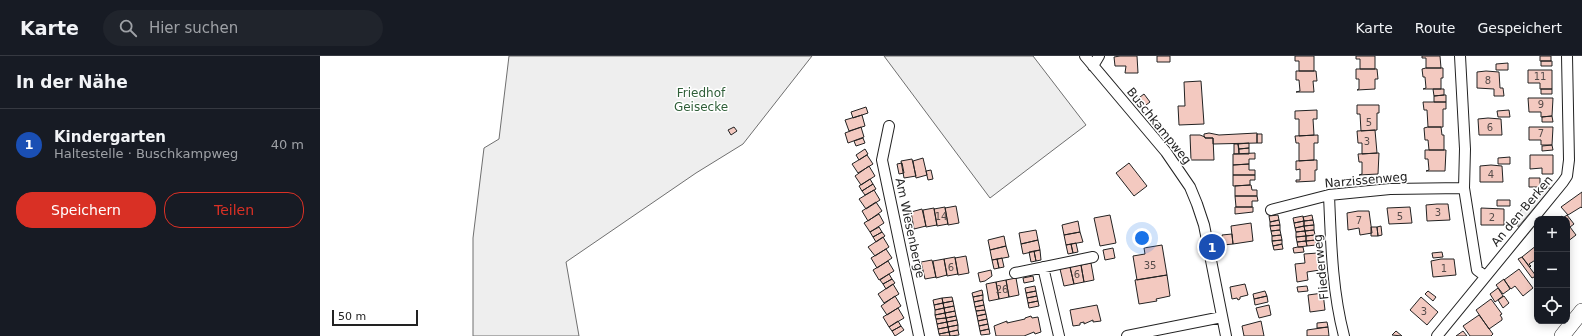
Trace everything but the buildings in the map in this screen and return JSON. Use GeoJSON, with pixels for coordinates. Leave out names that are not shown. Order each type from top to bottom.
{"type":"FeatureCollection","features":[{"type":"Feature","properties":{"kind":"main road"},"geometry":{"type":"LineString","coordinates":[[1562,336],[1582,311]]}},
{"type":"Feature","properties":{"kind":"street","name":"Buschkampweg"},"geometry":{"type":"LineString","coordinates":[[1085,56],[1166,152],[1190,187],[1204,225],[1226,336]]}},
{"type":"Feature","properties":{"kind":"street"},"geometry":{"type":"LineString","coordinates":[[1093,66],[1099,56]]}},
{"type":"Feature","properties":{"kind":"street"},"geometry":{"type":"LineString","coordinates":[[1460,56],[1465,149],[1464,188],[1477,270],[1485,276]]}},
{"type":"Feature","properties":{"kind":"street","name":"An den Berken"},"geometry":{"type":"LineString","coordinates":[[1437,336],[1567,176],[1569,160],[1567,56]]}},
{"type":"Feature","properties":{"kind":"street","name":"Am Wiesenberge"},"geometry":{"type":"LineString","coordinates":[[888,126],[882,160],[919,336]]}},
{"type":"Feature","properties":{"kind":"street","name":"Narzissenweg"},"geometry":{"type":"LineString","coordinates":[[1271,210],[1329,195],[1390,189],[1464,188]]}},
{"type":"Feature","properties":{"kind":"street","name":"Fliederweg"},"geometry":{"type":"LineString","coordinates":[[1329,195],[1331,247],[1335,288],[1344,336]]}},
{"type":"Feature","properties":{"kind":"street"},"geometry":{"type":"LineString","coordinates":[[1015,272],[1093,257]]}},
{"type":"Feature","properties":{"kind":"street"},"geometry":{"type":"LineString","coordinates":[[1043,267],[1059,336]]}},
{"type":"Feature","properties":{"kind":"street"},"geometry":{"type":"LineString","coordinates":[[1127,336],[1139,335],[1222,317]]}},
{"type":"Feature","properties":{"kind":"green space","name":"Friedhof Geisecke"},"geometry":{"type":"Polygon","coordinates":[[[509,56],[812,56],[743,144],[696,173],[566,262],[579,336],[473,336],[473,238],[484,148],[499,139],[509,56]]]}},
{"type":"Feature","properties":{"kind":"green space"},"geometry":{"type":"Polygon","coordinates":[[[884,56],[1033,56],[1086,125],[990,198],[884,56]]]}},
{"type":"Feature","properties":{"kind":"shaded area"},"geometry":{"type":"Polygon","coordinates":[[[1551,188],[1518,227],[1518,214],[1537,189],[1551,188]]]}},
{"type":"Feature","properties":{"kind":"place","name":"Kindergarten"},"geometry":{"type":"Point","coordinates":[1212,247]}}]}
